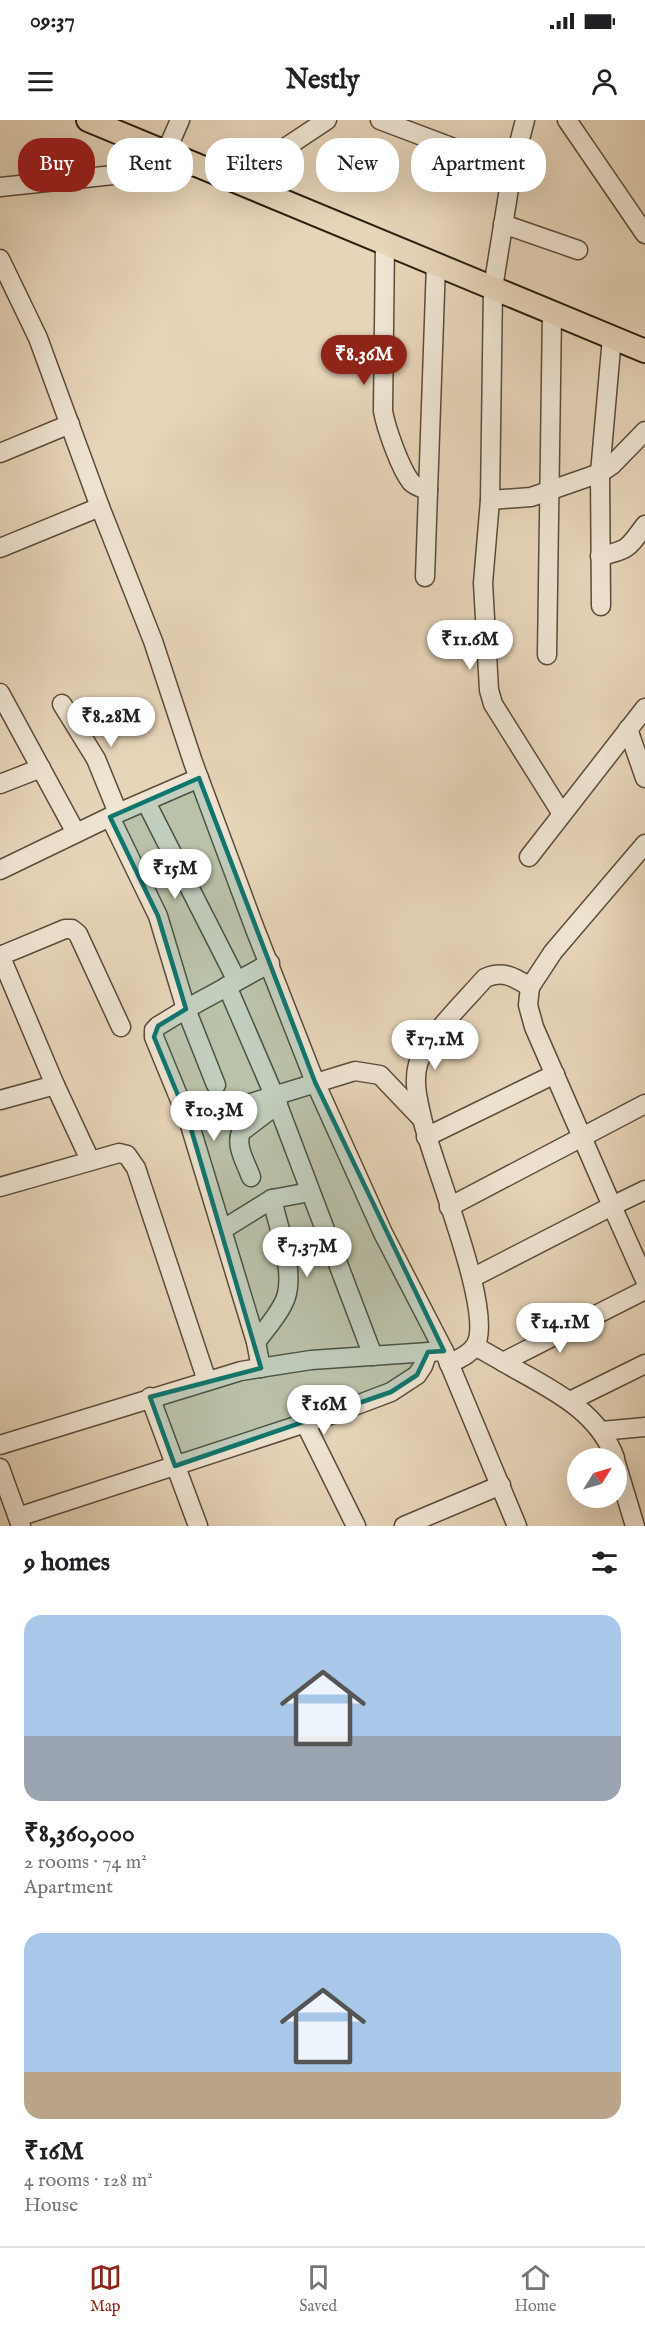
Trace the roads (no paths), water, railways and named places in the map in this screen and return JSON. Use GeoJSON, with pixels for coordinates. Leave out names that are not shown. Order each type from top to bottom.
{"type":"FeatureCollection","features":[{"type":"Feature","properties":{"kind":"main road"},"geometry":{"type":"LineString","coordinates":[[88,120],[132,138]]}},
{"type":"Feature","properties":{"kind":"main road"},"geometry":{"type":"LineString","coordinates":[[193,164],[205,169]]}},
{"type":"Feature","properties":{"kind":"main road"},"geometry":{"type":"LineString","coordinates":[[261,192],[645,351]]}},
{"type":"Feature","properties":{"kind":"street"},"geometry":{"type":"LineString","coordinates":[[172,138],[180,120]]}},
{"type":"Feature","properties":{"kind":"street"},"geometry":{"type":"LineString","coordinates":[[300,138],[327,120]]}},
{"type":"Feature","properties":{"kind":"street"},"geometry":{"type":"LineString","coordinates":[[380,120],[428,138]]}},
{"type":"Feature","properties":{"kind":"street"},"geometry":{"type":"LineString","coordinates":[[520,138],[525,120]]}},
{"type":"Feature","properties":{"kind":"street"},"geometry":{"type":"LineString","coordinates":[[567,120],[645,234]]}},
{"type":"Feature","properties":{"kind":"street"},"geometry":{"type":"LineString","coordinates":[[0,188],[198,166]]}},
{"type":"Feature","properties":{"kind":"street"},"geometry":{"type":"LineString","coordinates":[[508,192],[493,288],[490,500],[483,583],[490,697],[562,814]]}},
{"type":"Feature","properties":{"kind":"street"},"geometry":{"type":"LineString","coordinates":[[503,224],[578,250]]}},
{"type":"Feature","properties":{"kind":"street"},"geometry":{"type":"LineString","coordinates":[[384,243],[383,411],[388,432],[410,480],[417,487],[428,490]]}},
{"type":"Feature","properties":{"kind":"street"},"geometry":{"type":"LineString","coordinates":[[0,259],[38,338],[100,507],[153,641],[199,778],[255,929],[315,1082],[501,1485],[517,1526]]}},
{"type":"Feature","properties":{"kind":"street"},"geometry":{"type":"LineString","coordinates":[[425,577],[436,264]]}},
{"type":"Feature","properties":{"kind":"street"},"geometry":{"type":"LineString","coordinates":[[547,655],[552,312]]}},
{"type":"Feature","properties":{"kind":"street"},"geometry":{"type":"LineString","coordinates":[[601,606],[600,472],[612,338]]}},
{"type":"Feature","properties":{"kind":"street"},"geometry":{"type":"LineString","coordinates":[[0,453],[69,424]]}},
{"type":"Feature","properties":{"kind":"street"},"geometry":{"type":"LineString","coordinates":[[490,500],[523,499],[600,472],[612,465],[645,431]]}},
{"type":"Feature","properties":{"kind":"street"},"geometry":{"type":"LineString","coordinates":[[0,548],[100,507]]}},
{"type":"Feature","properties":{"kind":"street"},"geometry":{"type":"LineString","coordinates":[[600,556],[624,551],[645,525]]}},
{"type":"Feature","properties":{"kind":"street"},"geometry":{"type":"LineString","coordinates":[[0,693],[76,833]]}},
{"type":"Feature","properties":{"kind":"street"},"geometry":{"type":"LineString","coordinates":[[62,704],[96,759],[114,815],[158,916],[186,1009],[216,1085]]}},
{"type":"Feature","properties":{"kind":"street"},"geometry":{"type":"LineString","coordinates":[[529,857],[645,708]]}},
{"type":"Feature","properties":{"kind":"street"},"geometry":{"type":"LineString","coordinates":[[628,729],[645,778]]}},
{"type":"Feature","properties":{"kind":"street"},"geometry":{"type":"LineString","coordinates":[[0,784],[41,768]]}},
{"type":"Feature","properties":{"kind":"street"},"geometry":{"type":"LineString","coordinates":[[0,870],[114,815],[199,778]]}},
{"type":"Feature","properties":{"kind":"street"},"geometry":{"type":"LineString","coordinates":[[146,802],[232,984],[373,1356]]}},
{"type":"Feature","properties":{"kind":"street"},"geometry":{"type":"LineString","coordinates":[[645,844],[554,952],[530,987],[528,1005],[534,1027],[645,1280]]}},
{"type":"Feature","properties":{"kind":"street"},"geometry":{"type":"LineString","coordinates":[[90,1160],[0,956],[65,929],[72,929],[78,934],[121,1027]]}},
{"type":"Feature","properties":{"kind":"street"},"geometry":{"type":"LineString","coordinates":[[261,1368],[256,1342],[189,1122],[154,1036],[154,1030],[186,1009],[270,963]]}},
{"type":"Feature","properties":{"kind":"street"},"geometry":{"type":"LineString","coordinates":[[0,1445],[150,1397],[241,1371],[310,1360],[467,1354],[475,1346],[480,1335],[480,1318],[472,1278],[426,1137],[416,1090],[418,1065],[431,1041],[485,978],[497,973],[513,976],[530,987]]}},
{"type":"Feature","properties":{"kind":"street"},"geometry":{"type":"LineString","coordinates":[[189,1122],[276,1100],[315,1082],[355,1071],[380,1075],[422,1119]]}},
{"type":"Feature","properties":{"kind":"street"},"geometry":{"type":"LineString","coordinates":[[426,1137],[555,1074]]}},
{"type":"Feature","properties":{"kind":"street"},"geometry":{"type":"LineString","coordinates":[[0,1100],[55,1085]]}},
{"type":"Feature","properties":{"kind":"street"},"geometry":{"type":"LineString","coordinates":[[251,1177],[239,1145],[239,1136],[276,1100]]}},
{"type":"Feature","properties":{"kind":"street"},"geometry":{"type":"LineString","coordinates":[[449,1207],[645,1104]]}},
{"type":"Feature","properties":{"kind":"street"},"geometry":{"type":"LineString","coordinates":[[0,1187],[90,1160],[119,1153],[127,1155],[136,1168],[207,1381]]}},
{"type":"Feature","properties":{"kind":"street"},"geometry":{"type":"LineString","coordinates":[[472,1278],[645,1190]]}},
{"type":"Feature","properties":{"kind":"street"},"geometry":{"type":"LineString","coordinates":[[222,1230],[272,1199],[310,1192]]}},
{"type":"Feature","properties":{"kind":"street"},"geometry":{"type":"LineString","coordinates":[[256,1342],[284,1304],[288,1292],[289,1272],[272,1199]]}},
{"type":"Feature","properties":{"kind":"street"},"geometry":{"type":"LineString","coordinates":[[503,1362],[645,1290]]}},
{"type":"Feature","properties":{"kind":"street"},"geometry":{"type":"LineString","coordinates":[[475,1346],[570,1401],[601,1431],[610,1448]]}},
{"type":"Feature","properties":{"kind":"street"},"geometry":{"type":"LineString","coordinates":[[0,1468],[13,1512],[175,1466],[391,1392],[407,1384],[423,1366],[440,1356]]}},
{"type":"Feature","properties":{"kind":"street"},"geometry":{"type":"LineString","coordinates":[[570,1401],[645,1364]]}},
{"type":"Feature","properties":{"kind":"street"},"geometry":{"type":"LineString","coordinates":[[150,1397],[198,1526]]}},
{"type":"Feature","properties":{"kind":"street"},"geometry":{"type":"LineString","coordinates":[[305,1423],[356,1526]]}},
{"type":"Feature","properties":{"kind":"street"},"geometry":{"type":"LineString","coordinates":[[601,1431],[645,1427]]}},
{"type":"Feature","properties":{"kind":"street"},"geometry":{"type":"LineString","coordinates":[[404,1526],[501,1485]]}},
{"type":"Feature","properties":{"kind":"street"},"geometry":{"type":"LineString","coordinates":[[627,1499],[635,1526]]}}]}
